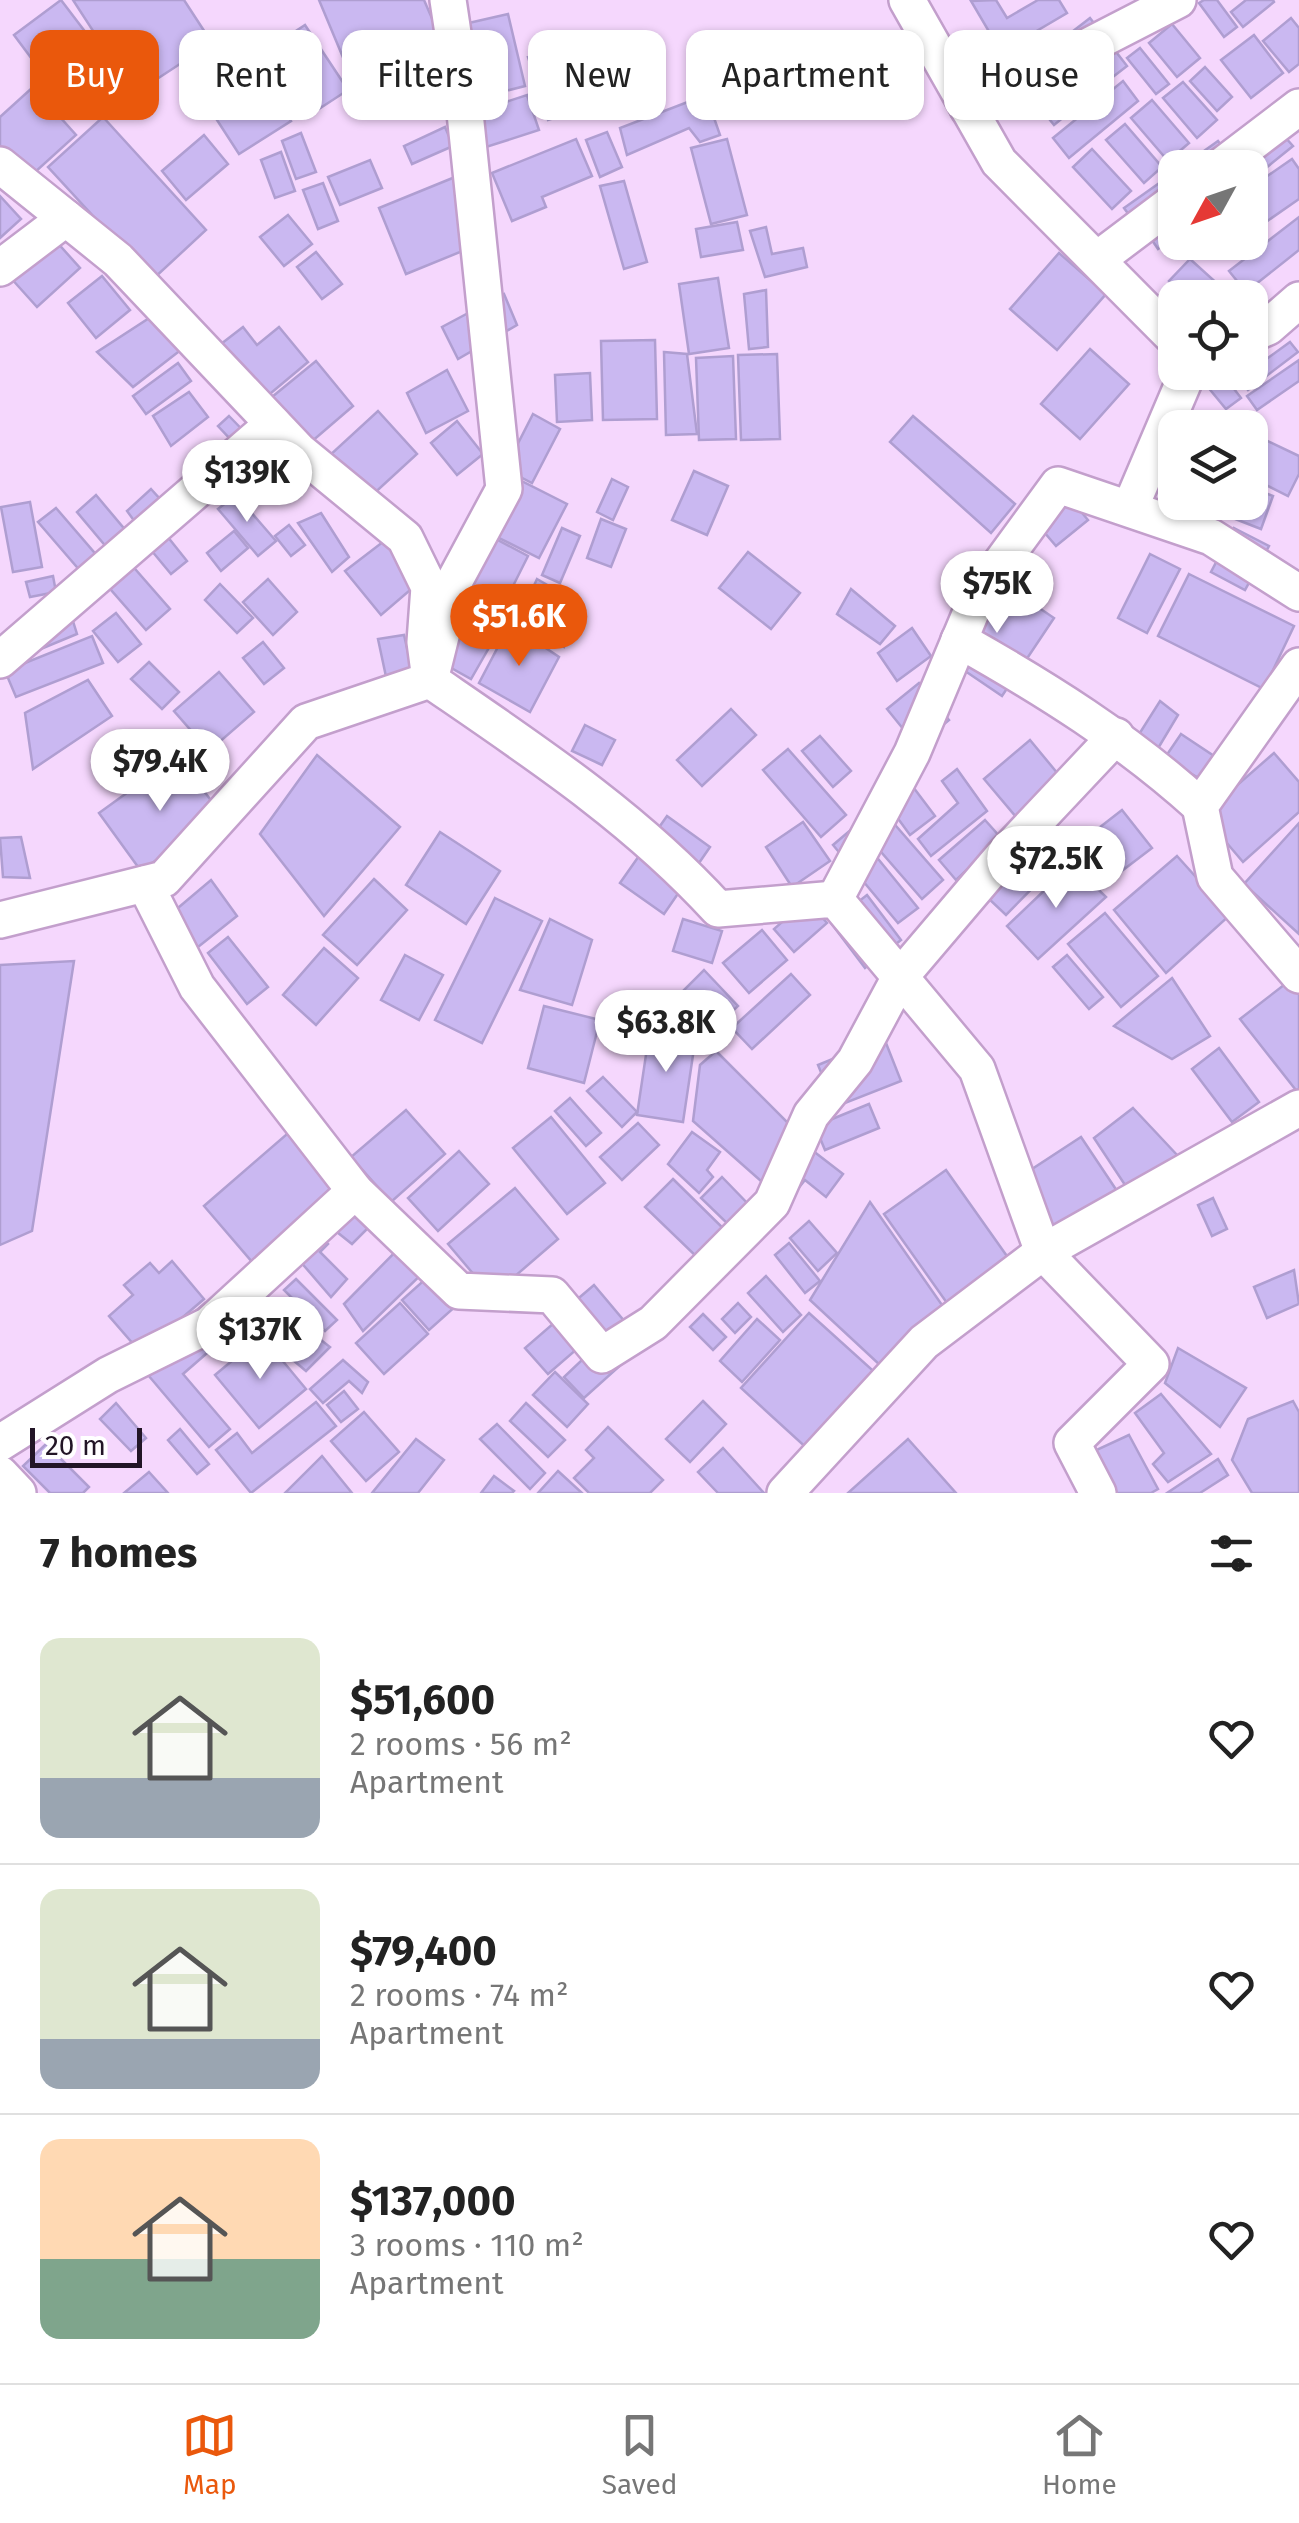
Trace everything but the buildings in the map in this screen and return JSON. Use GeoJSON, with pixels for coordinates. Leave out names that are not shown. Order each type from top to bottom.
{"type":"FeatureCollection","features":[{"type":"Feature","properties":{"kind":"street"},"geometry":{"type":"LineString","coordinates":[[430,680],[455,580],[504,489],[465,112],[448,0]]}},
{"type":"Feature","properties":{"kind":"street"},"geometry":{"type":"LineString","coordinates":[[907,0],[944,66]]}},
{"type":"Feature","properties":{"kind":"street"},"geometry":{"type":"LineString","coordinates":[[1114,33],[1178,0]]}},
{"type":"Feature","properties":{"kind":"street"},"geometry":{"type":"LineString","coordinates":[[1243,150],[1299,107]]}},
{"type":"Feature","properties":{"kind":"street"},"geometry":{"type":"LineString","coordinates":[[975,120],[999,162],[1158,322]]}},
{"type":"Feature","properties":{"kind":"street"},"geometry":{"type":"LineString","coordinates":[[0,166],[118,260],[299,451],[405,538],[429,587],[425,642],[430,680],[580,785],[668,854],[718,908],[834,899]]}},
{"type":"Feature","properties":{"kind":"street"},"geometry":{"type":"LineString","coordinates":[[1098,260],[1158,214]]}},
{"type":"Feature","properties":{"kind":"street"},"geometry":{"type":"LineString","coordinates":[[0,268],[66,218]]}},
{"type":"Feature","properties":{"kind":"street"},"geometry":{"type":"LineString","coordinates":[[1268,328],[1299,300]]}},
{"type":"Feature","properties":{"kind":"street"},"geometry":{"type":"LineString","coordinates":[[1136,494],[1180,390]]}},
{"type":"Feature","properties":{"kind":"street"},"geometry":{"type":"LineString","coordinates":[[0,660],[273,424]]}},
{"type":"Feature","properties":{"kind":"street"},"geometry":{"type":"LineString","coordinates":[[834,899],[912,753],[979,593],[1058,484],[1211,536],[1299,593]]}},
{"type":"Feature","properties":{"kind":"street"},"geometry":{"type":"LineString","coordinates":[[960,640],[1050,691],[1116,736],[1200,806],[1215,877],[1299,975]]}},
{"type":"Feature","properties":{"kind":"street"},"geometry":{"type":"LineString","coordinates":[[1200,806],[1299,666]]}},
{"type":"Feature","properties":{"kind":"street"},"geometry":{"type":"LineString","coordinates":[[0,920],[164,879],[306,722],[430,680]]}},
{"type":"Feature","properties":{"kind":"street"},"geometry":{"type":"LineString","coordinates":[[145,884],[197,986],[355,1191],[459,1291],[552,1295],[602,1354],[653,1323],[772,1203],[811,1115],[855,1061],[900,977],[1002,856],[1116,736]]}},
{"type":"Feature","properties":{"kind":"street"},"geometry":{"type":"LineString","coordinates":[[834,899],[977,1069],[1043,1252],[1151,1364],[1072,1443],[1098,1493]]}},
{"type":"Feature","properties":{"kind":"street"},"geometry":{"type":"LineString","coordinates":[[785,1493],[924,1342],[1043,1252],[1299,1108]]}},
{"type":"Feature","properties":{"kind":"street"},"geometry":{"type":"LineString","coordinates":[[0,1444],[108,1375],[210,1324],[355,1191]]}},
{"type":"Feature","properties":{"kind":"street"},"geometry":{"type":"LineString","coordinates":[[0,1474],[18,1493]]}}]}
